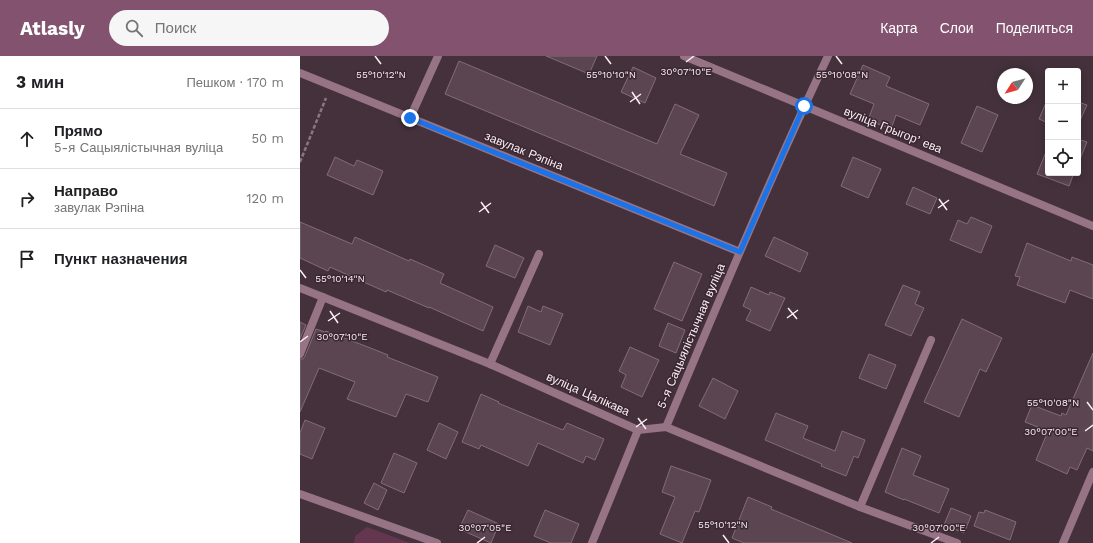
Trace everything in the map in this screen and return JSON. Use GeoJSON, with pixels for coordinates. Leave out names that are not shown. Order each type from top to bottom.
{"type":"FeatureCollection","features":[{"type":"Feature","properties":{"kind":"street"},"geometry":{"type":"LineString","coordinates":[[410,118],[438,56]]}},
{"type":"Feature","properties":{"kind":"street","name":"вуліца Грыгорʼева"},"geometry":{"type":"LineString","coordinates":[[684,56],[1093,226]]}},
{"type":"Feature","properties":{"kind":"street","name":"5-я Сацыялістычная вуліца"},"geometry":{"type":"LineString","coordinates":[[666,427],[740,252],[804,106],[828,56]]}},
{"type":"Feature","properties":{"kind":"street","name":"завулак Рэпіна"},"geometry":{"type":"LineString","coordinates":[[300,73],[740,252]]}},
{"type":"Feature","properties":{"kind":"street"},"geometry":{"type":"LineString","coordinates":[[490,364],[539,254]]}},
{"type":"Feature","properties":{"kind":"street","name":"вуліца Цалікава"},"geometry":{"type":"LineString","coordinates":[[300,288],[490,364],[638,430],[666,427],[860,507],[958,543]]}},
{"type":"Feature","properties":{"kind":"street"},"geometry":{"type":"LineString","coordinates":[[300,354],[323,297]]}},
{"type":"Feature","properties":{"kind":"street"},"geometry":{"type":"LineString","coordinates":[[860,507],[931,340]]}},
{"type":"Feature","properties":{"kind":"street"},"geometry":{"type":"LineString","coordinates":[[592,543],[638,430]]}},
{"type":"Feature","properties":{"kind":"street"},"geometry":{"type":"LineString","coordinates":[[1063,543],[1093,472]]}},
{"type":"Feature","properties":{"kind":"street"},"geometry":{"type":"LineString","coordinates":[[300,494],[437,543]]}},
{"type":"Feature","properties":{"kind":"path"},"geometry":{"type":"LineString","coordinates":[[300,162],[331,85]]}},
{"type":"Feature","properties":{"kind":"shaded area"},"geometry":{"type":"Polygon","coordinates":[[[367,527],[410,543],[354,543],[355,536],[367,527]]]}},
{"type":"Feature","properties":{"kind":"building"},"geometry":{"type":"Polygon","coordinates":[[[546,56],[597,56],[589,74],[546,56]]]}},
{"type":"Feature","properties":{"kind":"building"},"geometry":{"type":"Polygon","coordinates":[[[459,61],[657,144],[675,104],[699,115],[680,154],[727,173],[714,206],[445,94],[459,61]]]}},
{"type":"Feature","properties":{"kind":"building"},"geometry":{"type":"Polygon","coordinates":[[[863,65],[890,77],[886,86],[929,104],[920,125],[896,115],[891,129],[868,120],[874,104],[850,94],[863,65]]]}},
{"type":"Feature","properties":{"kind":"building"},"geometry":{"type":"Polygon","coordinates":[[[633,67],[656,78],[645,103],[621,92],[633,67]]]}},
{"type":"Feature","properties":{"kind":"building"},"geometry":{"type":"Polygon","coordinates":[[[1081,103],[1087,105],[1081,118],[1081,103]]]}},
{"type":"Feature","properties":{"kind":"building"},"geometry":{"type":"Polygon","coordinates":[[[1045,105],[1045,122],[1039,119],[1045,105]]]}},
{"type":"Feature","properties":{"kind":"building"},"geometry":{"type":"Polygon","coordinates":[[[977,106],[998,115],[982,152],[961,143],[977,106]]]}},
{"type":"Feature","properties":{"kind":"building"},"geometry":{"type":"Polygon","coordinates":[[[1081,140],[1087,142],[1081,157],[1081,140]]]}},
{"type":"Feature","properties":{"kind":"building"},"geometry":{"type":"Polygon","coordinates":[[[1045,154],[1045,176],[1073,176],[1069,186],[1037,174],[1045,154]]]}},
{"type":"Feature","properties":{"kind":"building"},"geometry":{"type":"Polygon","coordinates":[[[335,157],[354,166],[357,160],[383,171],[373,195],[327,175],[335,157]]]}},
{"type":"Feature","properties":{"kind":"building"},"geometry":{"type":"Polygon","coordinates":[[[853,157],[881,169],[868,198],[841,186],[853,157]]]}},
{"type":"Feature","properties":{"kind":"building"},"geometry":{"type":"Polygon","coordinates":[[[913,187],[937,198],[930,214],[906,204],[913,187]]]}},
{"type":"Feature","properties":{"kind":"building"},"geometry":{"type":"Polygon","coordinates":[[[971,217],[992,226],[981,253],[950,240],[958,220],[967,224],[971,217]]]}},
{"type":"Feature","properties":{"kind":"building"},"geometry":{"type":"Polygon","coordinates":[[[300,222],[352,244],[355,237],[409,261],[410,259],[444,274],[440,283],[493,307],[483,331],[387,290],[386,292],[330,267],[328,271],[300,258],[300,222]]]}},
{"type":"Feature","properties":{"kind":"building"},"geometry":{"type":"Polygon","coordinates":[[[774,237],[808,253],[800,272],[765,256],[774,237]]]}},
{"type":"Feature","properties":{"kind":"building"},"geometry":{"type":"Polygon","coordinates":[[[1027,243],[1071,261],[1072,257],[1093,265],[1093,299],[1070,290],[1065,303],[1017,285],[1020,277],[1015,276],[1027,243]]]}},
{"type":"Feature","properties":{"kind":"building"},"geometry":{"type":"Polygon","coordinates":[[[495,245],[524,258],[515,278],[486,266],[495,245]]]}},
{"type":"Feature","properties":{"kind":"building"},"geometry":{"type":"Polygon","coordinates":[[[674,262],[702,274],[682,321],[654,309],[674,262]]]}},
{"type":"Feature","properties":{"kind":"building"},"geometry":{"type":"Polygon","coordinates":[[[903,285],[920,292],[915,304],[924,308],[911,336],[885,325],[903,285]]]}},
{"type":"Feature","properties":{"kind":"building"},"geometry":{"type":"Polygon","coordinates":[[[751,287],[769,295],[770,292],[785,298],[770,331],[746,320],[751,310],[743,306],[751,287]]]}},
{"type":"Feature","properties":{"kind":"building"},"geometry":{"type":"Polygon","coordinates":[[[528,306],[541,312],[543,306],[563,314],[550,345],[518,332],[528,306]]]}},
{"type":"Feature","properties":{"kind":"building"},"geometry":{"type":"Polygon","coordinates":[[[962,319],[1002,338],[986,372],[980,369],[959,417],[924,402],[962,319]]]}},
{"type":"Feature","properties":{"kind":"building"},"geometry":{"type":"Polygon","coordinates":[[[300,322],[306,325],[300,339],[300,322]]]}},
{"type":"Feature","properties":{"kind":"building"},"geometry":{"type":"Polygon","coordinates":[[[668,323],[685,330],[676,353],[659,346],[668,323]]]}},
{"type":"Feature","properties":{"kind":"building"},"geometry":{"type":"Polygon","coordinates":[[[316,329],[326,331],[368,347],[388,355],[387,357],[438,377],[428,402],[406,394],[396,417],[347,399],[355,382],[319,368],[300,412],[300,359],[303,359],[305,356],[316,329]]]}},
{"type":"Feature","properties":{"kind":"building"},"geometry":{"type":"Polygon","coordinates":[[[630,347],[659,360],[642,397],[621,387],[626,375],[619,371],[630,347]]]}},
{"type":"Feature","properties":{"kind":"building"},"geometry":{"type":"Polygon","coordinates":[[[1093,353],[1093,451],[1087,448],[1077,470],[1070,467],[1067,474],[1036,460],[1048,431],[1025,422],[1032,405],[1061,416],[1062,413],[1066,415],[1093,353]]]}},
{"type":"Feature","properties":{"kind":"building"},"geometry":{"type":"Polygon","coordinates":[[[869,354],[896,365],[886,389],[859,378],[869,354]]]}},
{"type":"Feature","properties":{"kind":"building"},"geometry":{"type":"Polygon","coordinates":[[[713,378],[738,391],[725,419],[699,406],[713,378]]]}},
{"type":"Feature","properties":{"kind":"building"},"geometry":{"type":"Polygon","coordinates":[[[481,394],[499,402],[498,403],[563,430],[567,423],[604,439],[595,460],[586,456],[583,463],[538,443],[528,466],[481,445],[479,449],[462,442],[481,394]]]}},
{"type":"Feature","properties":{"kind":"building"},"geometry":{"type":"Polygon","coordinates":[[[776,413],[808,426],[803,438],[835,451],[842,431],[865,440],[858,458],[854,456],[846,476],[821,466],[822,464],[765,440],[776,413]]]}},
{"type":"Feature","properties":{"kind":"building"},"geometry":{"type":"Polygon","coordinates":[[[305,420],[325,428],[312,459],[300,454],[300,433],[305,420]]]}},
{"type":"Feature","properties":{"kind":"building"},"geometry":{"type":"Polygon","coordinates":[[[439,423],[458,432],[446,459],[427,450],[439,423]]]}},
{"type":"Feature","properties":{"kind":"building"},"geometry":{"type":"Polygon","coordinates":[[[902,448],[921,456],[913,475],[949,489],[939,513],[885,492],[902,448]]]}},
{"type":"Feature","properties":{"kind":"building"},"geometry":{"type":"Polygon","coordinates":[[[394,453],[417,463],[404,493],[381,483],[394,453]]]}},
{"type":"Feature","properties":{"kind":"building"},"geometry":{"type":"Polygon","coordinates":[[[671,466],[711,480],[699,512],[695,511],[682,543],[660,534],[675,497],[662,492],[671,466]]]}},
{"type":"Feature","properties":{"kind":"building"},"geometry":{"type":"Polygon","coordinates":[[[374,483],[387,490],[378,510],[364,503],[374,483]]]}},
{"type":"Feature","properties":{"kind":"building"},"geometry":{"type":"Polygon","coordinates":[[[748,497],[772,507],[771,509],[852,543],[744,543],[732,538],[748,497]]]}},
{"type":"Feature","properties":{"kind":"building"},"geometry":{"type":"Polygon","coordinates":[[[951,508],[971,516],[964,533],[944,525],[951,508]]]}},
{"type":"Feature","properties":{"kind":"building"},"geometry":{"type":"Polygon","coordinates":[[[468,510],[499,524],[491,543],[459,529],[468,510]]]}},
{"type":"Feature","properties":{"kind":"building"},"geometry":{"type":"Polygon","coordinates":[[[545,510],[579,524],[571,543],[551,543],[534,536],[545,510]]]}},
{"type":"Feature","properties":{"kind":"building"},"geometry":{"type":"Polygon","coordinates":[[[985,510],[1016,522],[1010,540],[974,526],[979,512],[984,513],[985,510]]]}},
{"type":"Feature","properties":{"kind":"route"},"geometry":{"type":"LineString","coordinates":[[410,118],[740,252],[804,106]]}}]}
